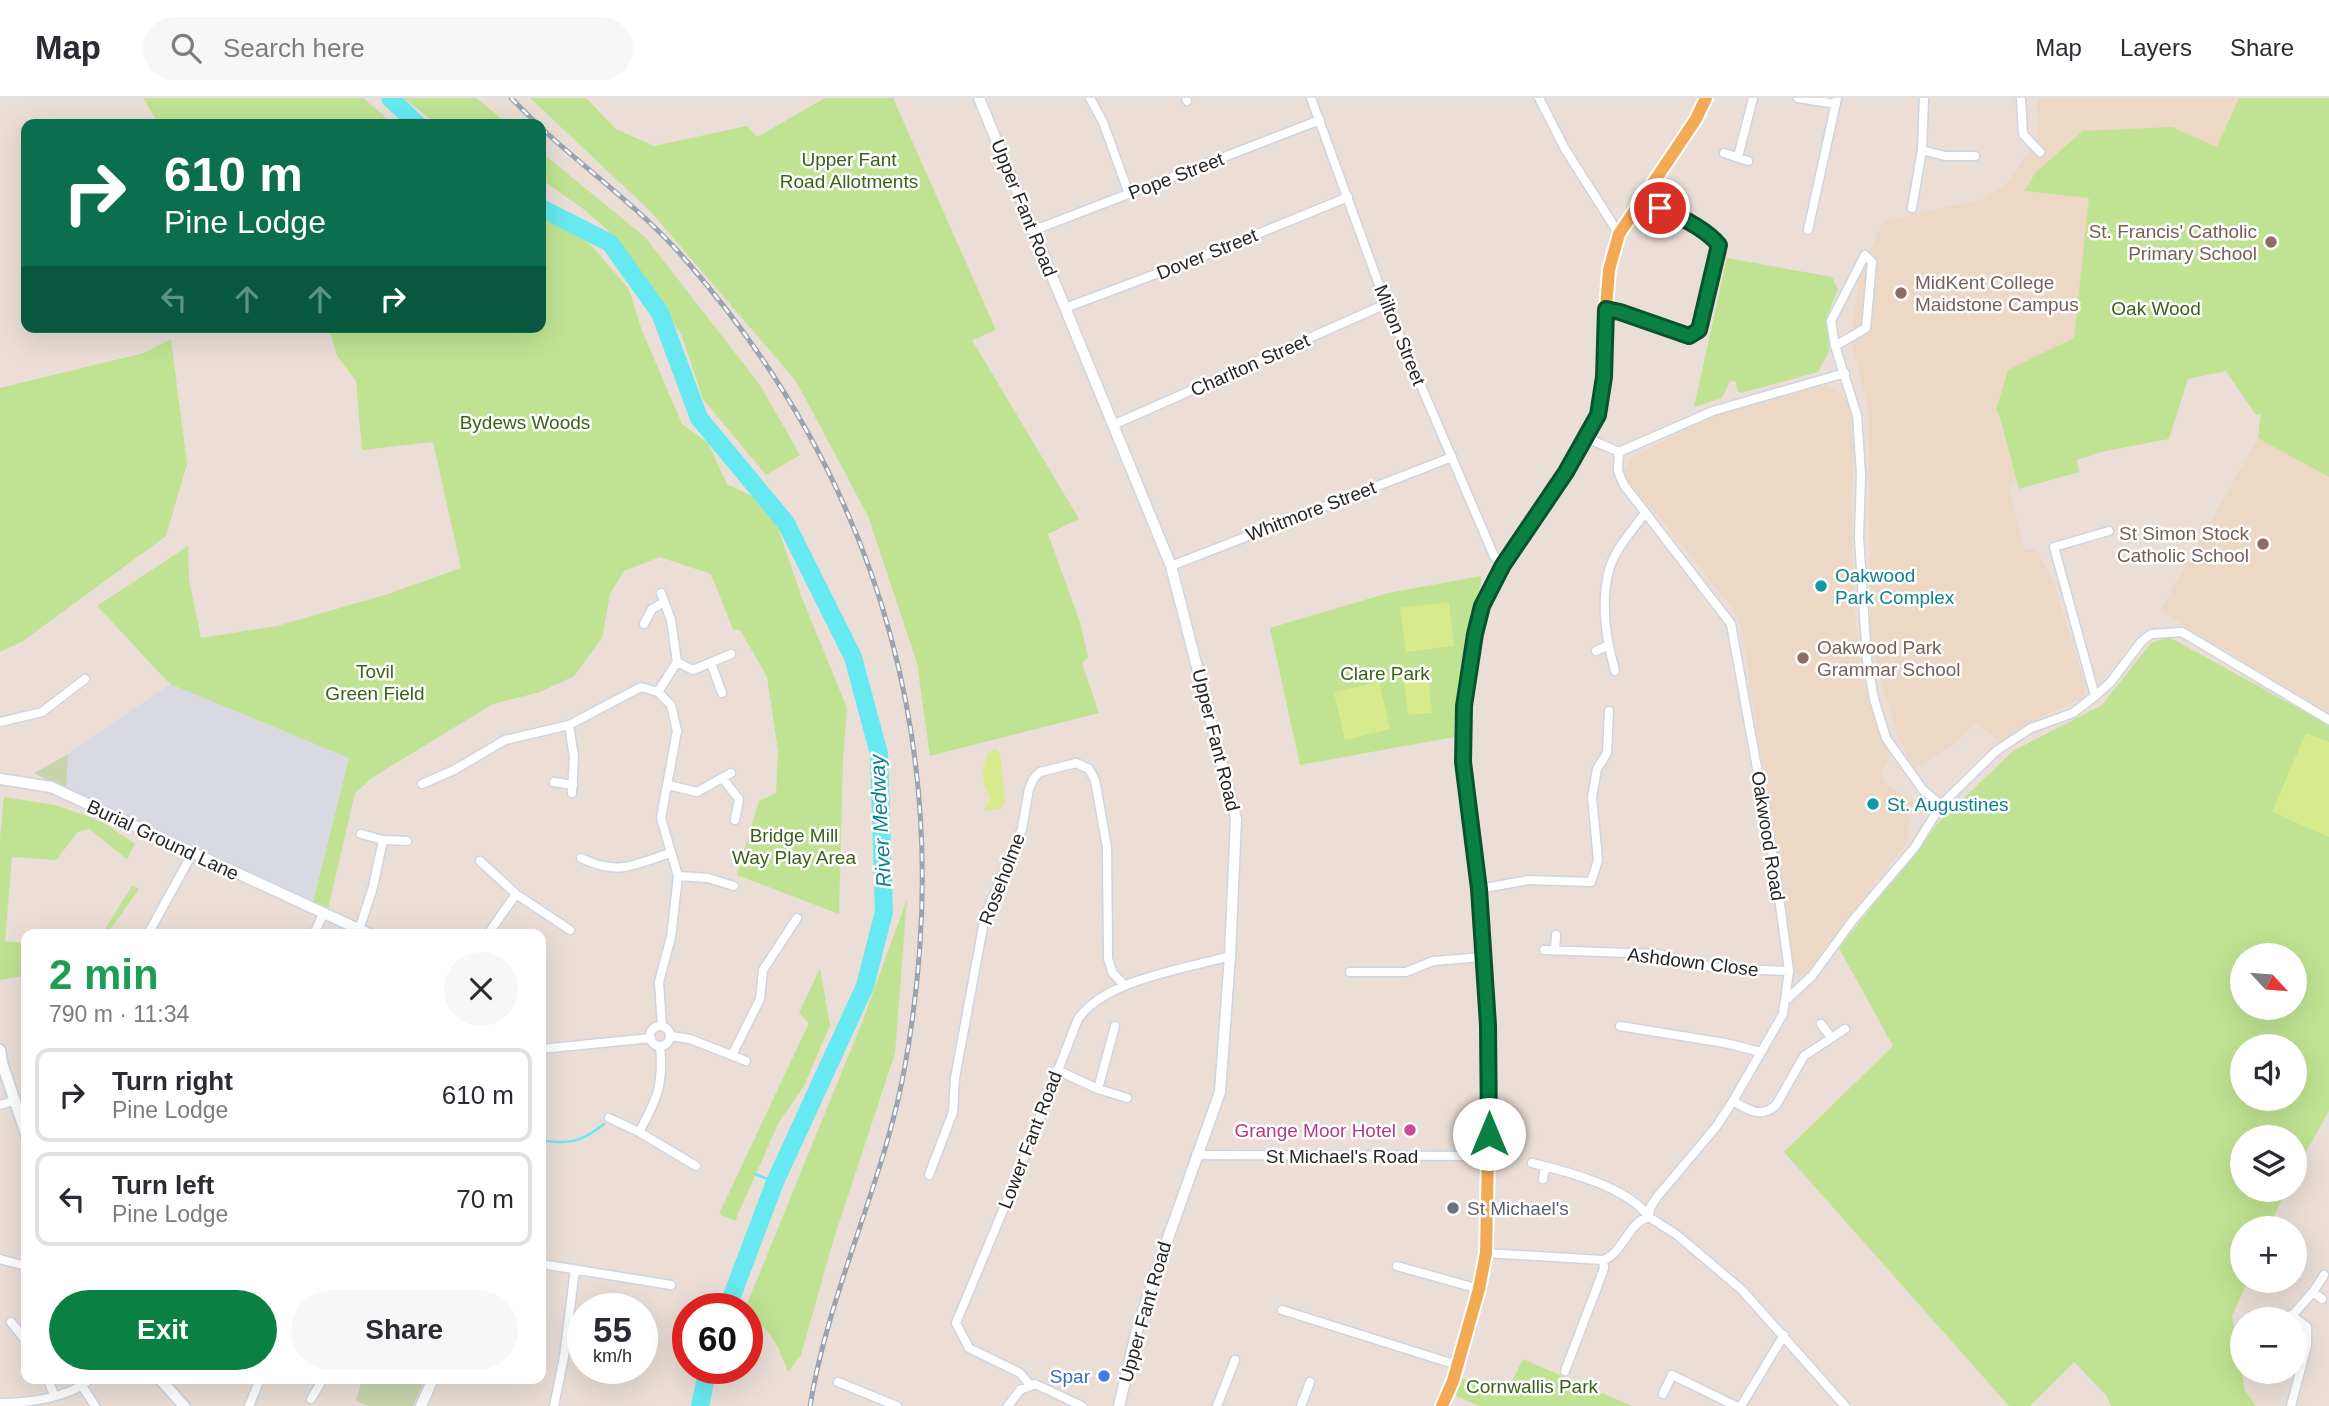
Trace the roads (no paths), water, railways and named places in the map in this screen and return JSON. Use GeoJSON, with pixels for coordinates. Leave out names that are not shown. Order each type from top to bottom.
{"type":"FeatureCollection","features":[{"type":"Feature","properties":{"kind":"main road"},"geometry":{"type":"LineString","coordinates":[[1442,1406],[1479,1289],[1486,1253],[1488,1038],[1479,889],[1463,762],[1464,706],[1475,634],[1482,606],[1503,565],[1566,472],[1598,415],[1604,377],[1609,270],[1619,234],[1696,119],[1706,98]]}},
{"type":"Feature","properties":{"kind":"main road"},"geometry":{"type":"LineString","coordinates":[[0,1051],[21,1120]]}},
{"type":"Feature","properties":{"kind":"main road"},"geometry":{"type":"LineString","coordinates":[[164,1384],[184,1406]]}},
{"type":"Feature","properties":{"kind":"street","name":"Upper Fant Road"},"geometry":{"type":"LineString","coordinates":[[979,98],[1171,566],[1236,819],[1230,957],[1220,1091],[1136,1334],[1119,1406]]}},
{"type":"Feature","properties":{"kind":"street"},"geometry":{"type":"LineString","coordinates":[[1090,98],[1103,122],[1129,194]]}},
{"type":"Feature","properties":{"kind":"street","name":"Milton Street"},"geometry":{"type":"LineString","coordinates":[[1311,98],[1387,304],[1494,556],[1503,565]]}},
{"type":"Feature","properties":{"kind":"street"},"geometry":{"type":"LineString","coordinates":[[1539,98],[1565,149],[1619,234]]}},
{"type":"Feature","properties":{"kind":"street"},"geometry":{"type":"LineString","coordinates":[[1738,158],[1753,98]]}},
{"type":"Feature","properties":{"kind":"street"},"geometry":{"type":"LineString","coordinates":[[1798,98],[1836,101],[1808,230]]}},
{"type":"Feature","properties":{"kind":"street"},"geometry":{"type":"LineString","coordinates":[[1912,208],[1922,150],[1924,98]]}},
{"type":"Feature","properties":{"kind":"street"},"geometry":{"type":"LineString","coordinates":[[2021,98],[2023,135],[2040,152]]}},
{"type":"Feature","properties":{"kind":"street","name":"Pope Street"},"geometry":{"type":"LineString","coordinates":[[1032,231],[1320,120]]}},
{"type":"Feature","properties":{"kind":"street"},"geometry":{"type":"LineString","coordinates":[[1922,150],[1945,156],[1975,156]]}},
{"type":"Feature","properties":{"kind":"street"},"geometry":{"type":"LineString","coordinates":[[1724,153],[1748,161]]}},
{"type":"Feature","properties":{"kind":"street","name":"Dover Street"},"geometry":{"type":"LineString","coordinates":[[1065,308],[1196,259],[1348,197]]}},
{"type":"Feature","properties":{"kind":"street"},"geometry":{"type":"LineString","coordinates":[[1606,309],[1689,336],[1699,330],[1719,245],[1712,236],[1660,208]]}},
{"type":"Feature","properties":{"kind":"street"},"geometry":{"type":"LineString","coordinates":[[1835,346],[1866,328],[1872,262],[1864,256],[1831,321],[1835,346],[1857,415],[1861,474],[1858,538],[1867,660],[1874,699],[1886,738],[1923,790],[1941,805]]}},
{"type":"Feature","properties":{"kind":"street","name":"Charlton Street"},"geometry":{"type":"LineString","coordinates":[[1113,425],[1387,304]]}},
{"type":"Feature","properties":{"kind":"street"},"geometry":{"type":"LineString","coordinates":[[1587,438],[1619,452],[1713,411],[1845,373]]}},
{"type":"Feature","properties":{"kind":"street","name":"Oakwood Road"},"geometry":{"type":"LineString","coordinates":[[1603,1261],[1614,1253],[1641,1219],[1649,1217],[1650,1208],[1657,1197],[1716,1127],[1733,1101],[1783,1014],[1788,971],[1772,856],[1731,624],[1624,485],[1618,471],[1619,452]]}},
{"type":"Feature","properties":{"kind":"street","name":"Whitmore Street"},"geometry":{"type":"LineString","coordinates":[[1171,566],[1452,457]]}},
{"type":"Feature","properties":{"kind":"street"},"geometry":{"type":"LineString","coordinates":[[1615,671],[1607,646],[1604,618],[1608,572],[1621,545],[1646,513]]}},
{"type":"Feature","properties":{"kind":"street"},"geometry":{"type":"LineString","coordinates":[[2095,696],[2054,547],[2109,531]]}},
{"type":"Feature","properties":{"kind":"street"},"geometry":{"type":"LineString","coordinates":[[645,624],[652,609],[663,597],[671,621],[677,662],[658,692]]}},
{"type":"Feature","properties":{"kind":"street"},"geometry":{"type":"LineString","coordinates":[[1784,1002],[1812,976],[1853,920],[1914,847],[1941,805],[1996,751],[2031,728],[2073,713],[2095,696],[2110,683],[2141,642],[2151,634],[2182,632],[2329,720]]}},
{"type":"Feature","properties":{"kind":"street"},"geometry":{"type":"LineString","coordinates":[[1596,651],[1607,646]]}},
{"type":"Feature","properties":{"kind":"street"},"geometry":{"type":"LineString","coordinates":[[677,662],[693,670],[731,654]]}},
{"type":"Feature","properties":{"kind":"street"},"geometry":{"type":"LineString","coordinates":[[711,663],[722,693]]}},
{"type":"Feature","properties":{"kind":"street"},"geometry":{"type":"LineString","coordinates":[[0,722],[42,712],[85,679]]}},
{"type":"Feature","properties":{"kind":"street"},"geometry":{"type":"LineString","coordinates":[[422,784],[454,770],[505,740],[569,725],[641,687],[658,692],[671,705],[677,731],[661,818],[678,876],[671,937],[659,982],[662,1026]]}},
{"type":"Feature","properties":{"kind":"street"},"geometry":{"type":"LineString","coordinates":[[1479,889],[1529,880],[1591,882],[1598,860],[1592,797],[1597,769],[1607,753],[1609,711]]}},
{"type":"Feature","properties":{"kind":"street"},"geometry":{"type":"LineString","coordinates":[[554,782],[572,789],[574,757],[569,725]]}},
{"type":"Feature","properties":{"kind":"street","name":"Roseholme"},"geometry":{"type":"LineString","coordinates":[[929,1175],[953,1112],[956,1078],[985,916],[1022,829],[1029,789],[1040,772],[1076,763],[1089,769],[1096,780],[1107,847],[1108,958],[1112,972],[1124,985]]}},
{"type":"Feature","properties":{"kind":"street"},"geometry":{"type":"LineString","coordinates":[[668,785],[697,792],[731,773]]}},
{"type":"Feature","properties":{"kind":"street","name":"Burial Ground Lane"},"geometry":{"type":"LineString","coordinates":[[0,779],[51,787],[357,929]]}},
{"type":"Feature","properties":{"kind":"street"},"geometry":{"type":"LineString","coordinates":[[723,779],[738,799],[735,820]]}},
{"type":"Feature","properties":{"kind":"street"},"geometry":{"type":"LineString","coordinates":[[361,834],[383,840],[407,841]]}},
{"type":"Feature","properties":{"kind":"street"},"geometry":{"type":"LineString","coordinates":[[365,929],[383,840]]}},
{"type":"Feature","properties":{"kind":"street"},"geometry":{"type":"LineString","coordinates":[[581,858],[600,867],[622,869],[670,853]]}},
{"type":"Feature","properties":{"kind":"street"},"geometry":{"type":"LineString","coordinates":[[151,929],[192,854]]}},
{"type":"Feature","properties":{"kind":"street"},"geometry":{"type":"LineString","coordinates":[[480,861],[516,894],[569,930]]}},
{"type":"Feature","properties":{"kind":"street"},"geometry":{"type":"LineString","coordinates":[[678,876],[708,878],[734,886]]}},
{"type":"Feature","properties":{"kind":"street"},"geometry":{"type":"LineString","coordinates":[[492,929],[516,894]]}},
{"type":"Feature","properties":{"kind":"street"},"geometry":{"type":"LineString","coordinates":[[316,929],[323,914]]}},
{"type":"Feature","properties":{"kind":"street"},"geometry":{"type":"LineString","coordinates":[[732,1055],[760,999],[763,970],[797,918]]}},
{"type":"Feature","properties":{"kind":"street"},"geometry":{"type":"LineString","coordinates":[[1555,950],[1556,935]]}},
{"type":"Feature","properties":{"kind":"street","name":"Ashdown Close"},"geometry":{"type":"LineString","coordinates":[[1544,950],[1658,954],[1715,968],[1788,971]]}},
{"type":"Feature","properties":{"kind":"street","name":"Lower Fant Road"},"geometry":{"type":"LineString","coordinates":[[1082,1406],[1071,1404],[1040,1385],[1030,1385],[1020,1373],[969,1348],[956,1323],[1011,1191],[1057,1070],[1083,1012],[1107,992],[1124,985],[1230,957]]}},
{"type":"Feature","properties":{"kind":"street"},"geometry":{"type":"LineString","coordinates":[[1350,972],[1406,972],[1433,961],[1483,957]]}},
{"type":"Feature","properties":{"kind":"street"},"geometry":{"type":"LineString","coordinates":[[1821,1024],[1831,1037]]}},
{"type":"Feature","properties":{"kind":"street"},"geometry":{"type":"LineString","coordinates":[[662,1026],[668,1029],[671,1036],[668,1042],[660,1046],[651,1038],[653,1029],[662,1026]]}},
{"type":"Feature","properties":{"kind":"street"},"geometry":{"type":"LineString","coordinates":[[1098,1089],[1115,1026]]}},
{"type":"Feature","properties":{"kind":"street"},"geometry":{"type":"LineString","coordinates":[[1620,1026],[1725,1043],[1761,1052]]}},
{"type":"Feature","properties":{"kind":"street"},"geometry":{"type":"LineString","coordinates":[[1733,1101],[1752,1112],[1769,1111],[1776,1105],[1804,1056],[1845,1029]]}},
{"type":"Feature","properties":{"kind":"street"},"geometry":{"type":"LineString","coordinates":[[671,1036],[690,1039],[746,1061]]}},
{"type":"Feature","properties":{"kind":"street"},"geometry":{"type":"LineString","coordinates":[[546,1048],[651,1038]]}},
{"type":"Feature","properties":{"kind":"street"},"geometry":{"type":"LineString","coordinates":[[639,1132],[658,1097],[662,1069],[660,1046]]}},
{"type":"Feature","properties":{"kind":"street"},"geometry":{"type":"LineString","coordinates":[[1057,1070],[1098,1089],[1127,1098]]}},
{"type":"Feature","properties":{"kind":"street"},"geometry":{"type":"LineString","coordinates":[[0,1105],[14,1101]]}},
{"type":"Feature","properties":{"kind":"street"},"geometry":{"type":"LineString","coordinates":[[609,1118],[639,1132],[696,1166]]}},
{"type":"Feature","properties":{"kind":"street","name":"St Michael's Road"},"geometry":{"type":"LineString","coordinates":[[1196,1155],[1488,1156]]}},
{"type":"Feature","properties":{"kind":"street"},"geometry":{"type":"LineString","coordinates":[[1532,1163],[1598,1183],[1643,1208],[1649,1217],[1677,1234],[1742,1290],[1845,1406]]}},
{"type":"Feature","properties":{"kind":"street"},"geometry":{"type":"LineString","coordinates":[[1543,1179],[1545,1166]]}},
{"type":"Feature","properties":{"kind":"street"},"geometry":{"type":"LineString","coordinates":[[1486,1253],[1603,1261],[1600,1282],[1565,1371]]}},
{"type":"Feature","properties":{"kind":"street"},"geometry":{"type":"LineString","coordinates":[[0,1259],[21,1265]]}},
{"type":"Feature","properties":{"kind":"street"},"geometry":{"type":"LineString","coordinates":[[546,1265],[671,1285]]}},
{"type":"Feature","properties":{"kind":"street"},"geometry":{"type":"LineString","coordinates":[[1396,1266],[1479,1289]]}},
{"type":"Feature","properties":{"kind":"street"},"geometry":{"type":"LineString","coordinates":[[554,1406],[564,1356],[575,1269]]}},
{"type":"Feature","properties":{"kind":"street"},"geometry":{"type":"LineString","coordinates":[[2299,1307],[2324,1275]]}},
{"type":"Feature","properties":{"kind":"street"},"geometry":{"type":"LineString","coordinates":[[2313,1292],[2322,1299]]}},
{"type":"Feature","properties":{"kind":"street"},"geometry":{"type":"LineString","coordinates":[[1282,1310],[1457,1365]]}},
{"type":"Feature","properties":{"kind":"street"},"geometry":{"type":"LineString","coordinates":[[10,1322],[21,1335]]}},
{"type":"Feature","properties":{"kind":"street"},"geometry":{"type":"LineString","coordinates":[[1663,1394],[1672,1375],[1738,1406],[1784,1335]]}},
{"type":"Feature","properties":{"kind":"street"},"geometry":{"type":"LineString","coordinates":[[1217,1406],[1235,1360]]}},
{"type":"Feature","properties":{"kind":"street"},"geometry":{"type":"LineString","coordinates":[[838,1382],[897,1406]]}},
{"type":"Feature","properties":{"kind":"street"},"geometry":{"type":"LineString","coordinates":[[1301,1406],[1310,1382]]}},
{"type":"Feature","properties":{"kind":"street"},"geometry":{"type":"LineString","coordinates":[[50,1384],[54,1395]]}},
{"type":"Feature","properties":{"kind":"street"},"geometry":{"type":"LineString","coordinates":[[0,1403],[54,1395],[85,1384]]}},
{"type":"Feature","properties":{"kind":"street"},"geometry":{"type":"LineString","coordinates":[[249,1406],[258,1384]]}},
{"type":"Feature","properties":{"kind":"street"},"geometry":{"type":"LineString","coordinates":[[311,1399],[320,1384]]}},
{"type":"Feature","properties":{"kind":"street"},"geometry":{"type":"LineString","coordinates":[[421,1406],[431,1384]]}},
{"type":"Feature","properties":{"kind":"street"},"geometry":{"type":"LineString","coordinates":[[2291,1406],[2297,1384]]}},
{"type":"Feature","properties":{"kind":"street"},"geometry":{"type":"LineString","coordinates":[[1009,1406],[1020,1390],[1030,1385]]}},
{"type":"Feature","properties":{"kind":"street"},"geometry":{"type":"LineString","coordinates":[[82,1386],[95,1406]]}},
{"type":"Feature","properties":{"kind":"waterway","name":"River Medway"},"geometry":{"type":"LineString","coordinates":[[390,98],[412,119]]}},
{"type":"Feature","properties":{"kind":"waterway","name":"River Medway"},"geometry":{"type":"LineString","coordinates":[[546,211],[610,243],[660,313],[699,418],[786,523],[853,657],[879,754],[884,912],[865,986],[775,1182],[733,1293]]}},
{"type":"Feature","properties":{"kind":"waterway"},"geometry":{"type":"LineString","coordinates":[[546,1141],[575,1141],[604,1124]]}},
{"type":"Feature","properties":{"kind":"waterway"},"geometry":{"type":"LineString","coordinates":[[755,1174],[775,1182]]}},
{"type":"Feature","properties":{"kind":"waterway","name":"River Medway"},"geometry":{"type":"LineString","coordinates":[[700,1406],[705,1384]]}},
{"type":"Feature","properties":{"kind":"railway"},"geometry":{"type":"LineString","coordinates":[[511,98],[532,119]]}},
{"type":"Feature","properties":{"kind":"railway"},"geometry":{"type":"LineString","coordinates":[[546,132],[667,239],[753,346],[811,439],[857,537],[891,637],[912,741],[922,849],[919,959],[904,1071],[895,1113],[830,1321],[810,1406]]}},
{"type":"Feature","properties":{"kind":"place","name":"St. Francis' Catholic Primary School"},"geometry":{"type":"Point","coordinates":[2271,242]}},
{"type":"Feature","properties":{"kind":"place","name":"MidKent College Maidstone Campus"},"geometry":{"type":"Point","coordinates":[1901,293]}},
{"type":"Feature","properties":{"kind":"place","name":"St Simon Stock Catholic School"},"geometry":{"type":"Point","coordinates":[2263,544]}},
{"type":"Feature","properties":{"kind":"place","name":"Oakwood Park Complex"},"geometry":{"type":"Point","coordinates":[1821,586]}},
{"type":"Feature","properties":{"kind":"place","name":"Oakwood Park Grammar School"},"geometry":{"type":"Point","coordinates":[1803,658]}},
{"type":"Feature","properties":{"kind":"place","name":"St. Augustines"},"geometry":{"type":"Point","coordinates":[1873,804]}},
{"type":"Feature","properties":{"kind":"place","name":"Grange Moor Hotel"},"geometry":{"type":"Point","coordinates":[1410,1130]}},
{"type":"Feature","properties":{"kind":"place","name":"St Michael's"},"geometry":{"type":"Point","coordinates":[1453,1208]}},
{"type":"Feature","properties":{"kind":"place","name":"Spar"},"geometry":{"type":"Point","coordinates":[1104,1376]}},
{"type":"Feature","properties":{"kind":"park label","name":"Upper Fant Road Allotments"},"geometry":{"type":"Point","coordinates":[849,170]}},
{"type":"Feature","properties":{"kind":"park label","name":"Oak Wood"},"geometry":{"type":"Point","coordinates":[2156,308]}},
{"type":"Feature","properties":{"kind":"park label","name":"Bydews Woods"},"geometry":{"type":"Point","coordinates":[525,422]}},
{"type":"Feature","properties":{"kind":"park label","name":"Clare Park"},"geometry":{"type":"Point","coordinates":[1385,673]}},
{"type":"Feature","properties":{"kind":"park label","name":"Tovil Green Field"},"geometry":{"type":"Point","coordinates":[375,682]}},
{"type":"Feature","properties":{"kind":"park label","name":"Bridge Mill Way Play Area"},"geometry":{"type":"Point","coordinates":[794,846]}},
{"type":"Feature","properties":{"kind":"park label","name":"Cornwallis Park"},"geometry":{"type":"Point","coordinates":[1532,1386]}}]}
